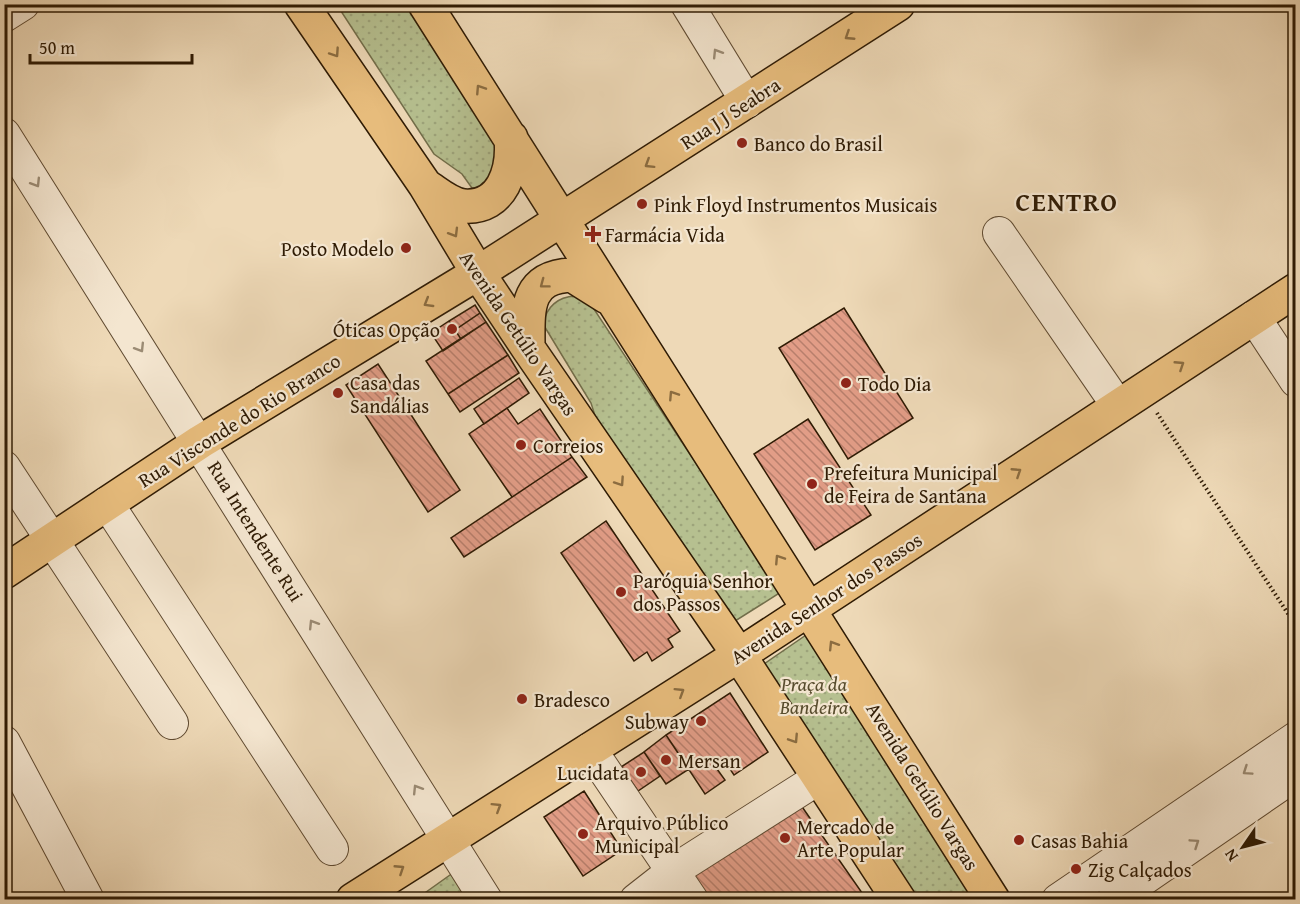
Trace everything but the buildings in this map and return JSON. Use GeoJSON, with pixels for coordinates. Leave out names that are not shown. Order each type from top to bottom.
{"type":"FeatureCollection","features":[{"type":"Feature","properties":{"kind":"main road","name":"Avenida Getúlio Vargas"},"geometry":{"type":"LineString","coordinates":[[302,4],[425,185],[478,273],[528,348],[739,655],[899,900]]}},
{"type":"Feature","properties":{"kind":"main road","name":"Avenida Getúlio Vargas"},"geometry":{"type":"LineString","coordinates":[[425,4],[993,900]]}},
{"type":"Feature","properties":{"kind":"main road","name":"Rua J J Seabra"},"geometry":{"type":"LineString","coordinates":[[478,273],[898,4]]}},
{"type":"Feature","properties":{"kind":"main road"},"geometry":{"type":"LineString","coordinates":[[425,185],[448,201],[462,206],[477,205],[491,198],[507,180],[513,158],[512,138]]}},
{"type":"Feature","properties":{"kind":"main road","name":"Rua Visconde do Rio Branco"},"geometry":{"type":"LineString","coordinates":[[4,572],[200,442],[478,273]]}},
{"type":"Feature","properties":{"kind":"main road"},"geometry":{"type":"LineString","coordinates":[[528,348],[528,307],[539,286],[549,279],[572,275],[613,302]]}},
{"type":"Feature","properties":{"kind":"main road","name":"Avenida Senhor dos Passos"},"geometry":{"type":"LineString","coordinates":[[353,900],[739,655],[1296,290]]}},
{"type":"Feature","properties":{"kind":"street"},"geometry":{"type":"LineString","coordinates":[[4,16],[24,4]]}},
{"type":"Feature","properties":{"kind":"street"},"geometry":{"type":"LineString","coordinates":[[687,4],[747,102]]}},
{"type":"Feature","properties":{"kind":"street","name":"Rua Intendente Rui"},"geometry":{"type":"LineString","coordinates":[[4,134],[200,442],[486,900]]}},
{"type":"Feature","properties":{"kind":"street"},"geometry":{"type":"LineString","coordinates":[[999,233],[1130,398]]}},
{"type":"Feature","properties":{"kind":"street"},"geometry":{"type":"LineString","coordinates":[[1254,317],[1296,381]]}},
{"type":"Feature","properties":{"kind":"street"},"geometry":{"type":"LineString","coordinates":[[4,467],[172,723]]}},
{"type":"Feature","properties":{"kind":"street"},"geometry":{"type":"LineString","coordinates":[[107,503],[332,849]]}},
{"type":"Feature","properties":{"kind":"street"},"geometry":{"type":"LineString","coordinates":[[1058,900],[1296,738]]}},
{"type":"Feature","properties":{"kind":"street"},"geometry":{"type":"LineString","coordinates":[[4,742],[88,900]]}},
{"type":"Feature","properties":{"kind":"street"},"geometry":{"type":"LineString","coordinates":[[590,749],[692,900]]}},
{"type":"Feature","properties":{"kind":"street"},"geometry":{"type":"LineString","coordinates":[[1113,900],[1296,774]]}},
{"type":"Feature","properties":{"kind":"street"},"geometry":{"type":"LineString","coordinates":[[636,900],[673,871],[819,778]]}},
{"type":"Feature","properties":{"kind":"path"},"geometry":{"type":"LineString","coordinates":[[1130,398],[1296,626]]}},
{"type":"Feature","properties":{"kind":"green space"},"geometry":{"type":"Polygon","coordinates":[[[337,5],[407,5],[505,155],[480,189],[472,188],[462,174],[434,154],[337,5]]]}},
{"type":"Feature","properties":{"kind":"green space"},"geometry":{"type":"Polygon","coordinates":[[[575,296],[590,303],[781,592],[732,623],[597,422],[591,403],[543,324],[550,307],[563,298],[575,296]]]}},
{"type":"Feature","properties":{"kind":"green space","name":"Praça da Bandeira"},"geometry":{"type":"Polygon","coordinates":[[[809,633],[982,899],[914,899],[761,666],[809,633]]]}},
{"type":"Feature","properties":{"kind":"green space"},"geometry":{"type":"Polygon","coordinates":[[[457,870],[476,900],[415,900],[457,870]]]}},
{"type":"Feature","properties":{"kind":"place","name":"Banco do Brasil"},"geometry":{"type":"Point","coordinates":[742,143]}},
{"type":"Feature","properties":{"kind":"place","name":"Pink Floyd Instrumentos Musicais"},"geometry":{"type":"Point","coordinates":[642,204]}},
{"type":"Feature","properties":{"kind":"place","name":"Farmácia Vida"},"geometry":{"type":"Point","coordinates":[593,234]}},
{"type":"Feature","properties":{"kind":"place","name":"Posto Modelo"},"geometry":{"type":"Point","coordinates":[406,248]}},
{"type":"Feature","properties":{"kind":"place","name":"Óticas Opção"},"geometry":{"type":"Point","coordinates":[452,329]}},
{"type":"Feature","properties":{"kind":"place","name":"Todo Dia"},"geometry":{"type":"Point","coordinates":[846,383]}},
{"type":"Feature","properties":{"kind":"place","name":"Casa das Sandálias"},"geometry":{"type":"Point","coordinates":[338,393]}},
{"type":"Feature","properties":{"kind":"place","name":"Correios"},"geometry":{"type":"Point","coordinates":[521,445]}},
{"type":"Feature","properties":{"kind":"place","name":"Prefeitura Municipal de Feira de Santana"},"geometry":{"type":"Point","coordinates":[812,484]}},
{"type":"Feature","properties":{"kind":"place","name":"Paróquia Senhor dos Passos"},"geometry":{"type":"Point","coordinates":[621,592]}},
{"type":"Feature","properties":{"kind":"place","name":"Bradesco"},"geometry":{"type":"Point","coordinates":[522,699]}},
{"type":"Feature","properties":{"kind":"place","name":"Subway"},"geometry":{"type":"Point","coordinates":[701,721]}},
{"type":"Feature","properties":{"kind":"place","name":"Mersan"},"geometry":{"type":"Point","coordinates":[666,760]}},
{"type":"Feature","properties":{"kind":"place","name":"Lucidata"},"geometry":{"type":"Point","coordinates":[641,772]}},
{"type":"Feature","properties":{"kind":"place","name":"Arquivo Público Municipal"},"geometry":{"type":"Point","coordinates":[583,834]}},
{"type":"Feature","properties":{"kind":"place","name":"Mercado de Arte Popular"},"geometry":{"type":"Point","coordinates":[785,838]}},
{"type":"Feature","properties":{"kind":"place","name":"Casas Bahia"},"geometry":{"type":"Point","coordinates":[1019,840]}},
{"type":"Feature","properties":{"kind":"place","name":"Zig Calçados"},"geometry":{"type":"Point","coordinates":[1076,869]}},
{"type":"Feature","properties":{"kind":"district","name":"CENTRO"},"geometry":{"type":"Point","coordinates":[1067,201]}}]}
